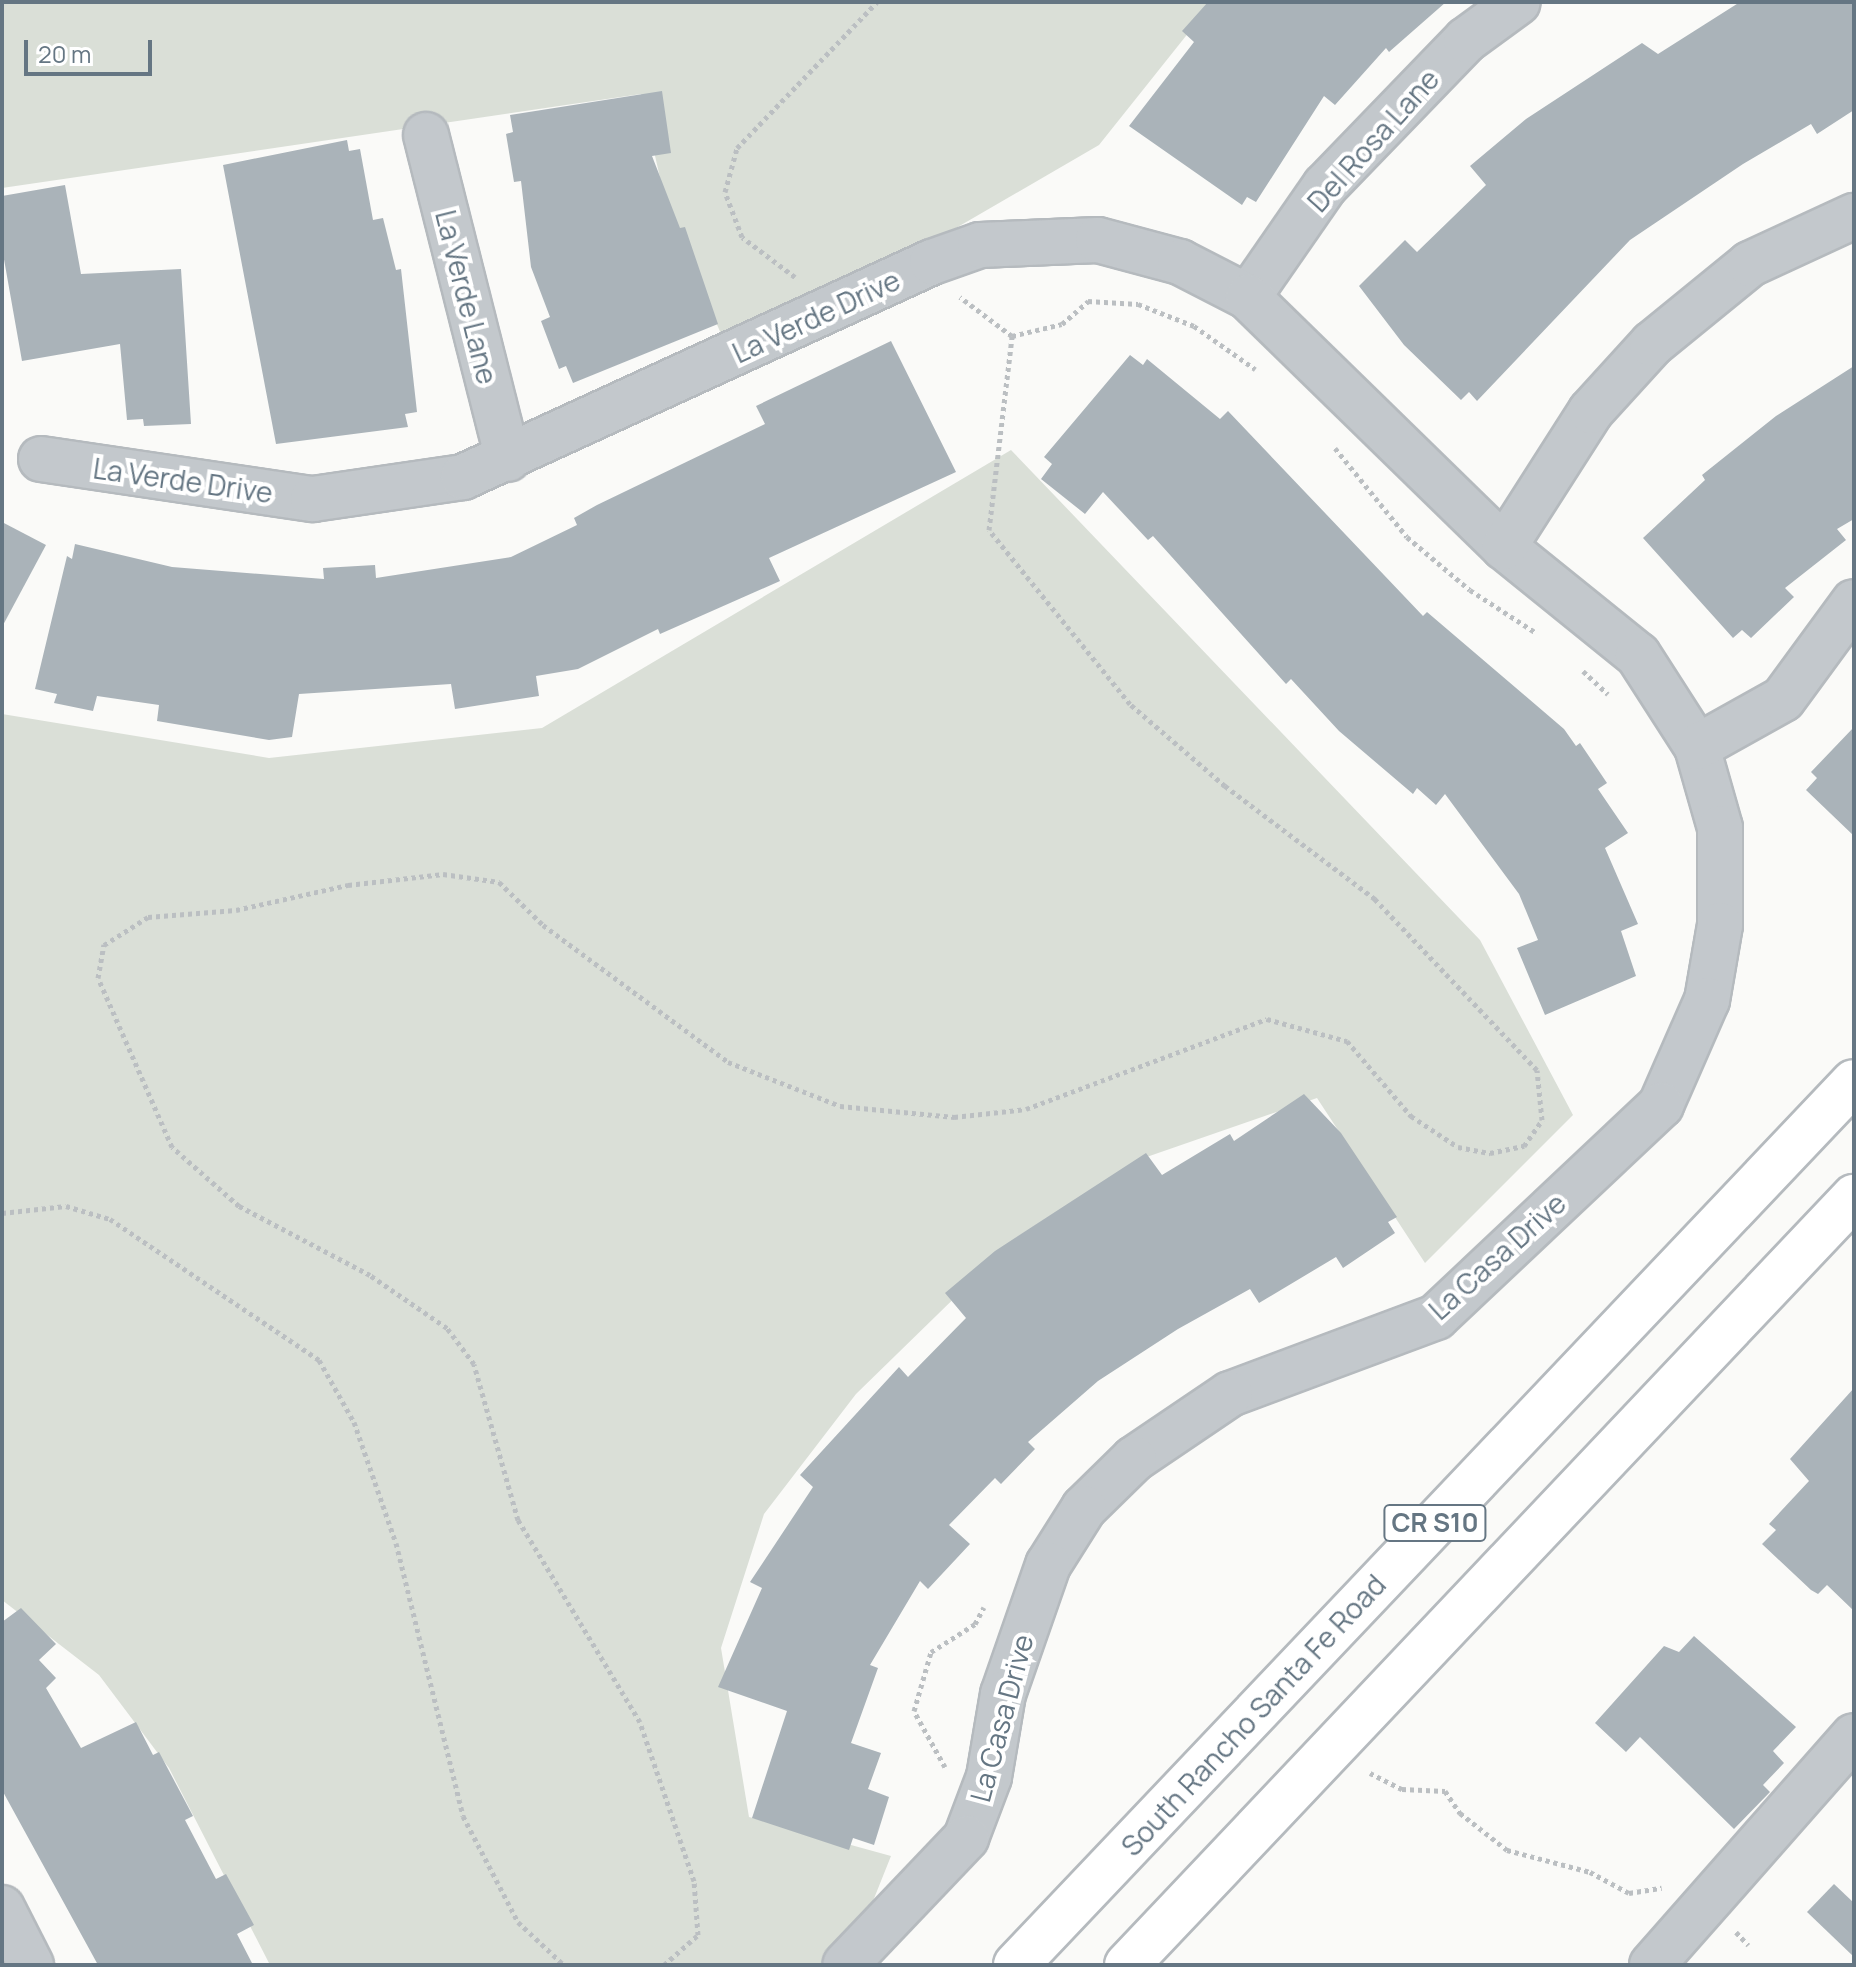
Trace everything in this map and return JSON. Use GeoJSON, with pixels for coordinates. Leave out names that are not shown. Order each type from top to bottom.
{"type":"FeatureCollection","features":[{"type":"Feature","properties":{"kind":"main road","name":"South Rancho Santa Fe Road"},"geometry":{"type":"LineString","coordinates":[[1016,1965],[1854,1082]]}},
{"type":"Feature","properties":{"kind":"main road","name":"CR S10"},"geometry":{"type":"LineString","coordinates":[[1127,1965],[1854,1197]]}},
{"type":"Feature","properties":{"kind":"street","name":"Del Rosa Lane"},"geometry":{"type":"LineString","coordinates":[[1248,297],[1325,186],[1466,40],[1518,2]]}},
{"type":"Feature","properties":{"kind":"street","name":"La Verde Lane"},"geometry":{"type":"LineString","coordinates":[[426,135],[508,459]]}},
{"type":"Feature","properties":{"kind":"street"},"geometry":{"type":"LineString","coordinates":[[1504,547],[1591,411],[1652,344],[1750,264],[1854,216]]}},
{"type":"Feature","properties":{"kind":"street","name":"La Verde Drive"},"geometry":{"type":"LineString","coordinates":[[41,459],[313,499],[463,477],[932,262],[1016,241],[1098,240],[1180,262],[1248,297],[1504,547]]}},
{"type":"Feature","properties":{"kind":"street","name":"La Casa Drive"},"geometry":{"type":"LineString","coordinates":[[845,1965],[966,1838],[989,1777],[1003,1694],[1048,1565],[1084,1508],[1134,1459],[1230,1394],[1436,1317],[1661,1105],[1707,1000],[1720,925],[1720,828],[1697,747],[1638,655],[1504,547]]}},
{"type":"Feature","properties":{"kind":"street"},"geometry":{"type":"LineString","coordinates":[[1697,747],[1783,699],[1854,602]]}},
{"type":"Feature","properties":{"kind":"street"},"geometry":{"type":"LineString","coordinates":[[1661,1962],[1707,1903],[1854,1736]]}},
{"type":"Feature","properties":{"kind":"street"},"geometry":{"type":"LineString","coordinates":[[2,1908],[31,1965]]}},
{"type":"Feature","properties":{"kind":"path"},"geometry":{"type":"LineString","coordinates":[[842,304],[742,237],[725,192],[737,148],[877,2]]}},
{"type":"Feature","properties":{"kind":"path"},"geometry":{"type":"LineString","coordinates":[[932,262],[969,309],[1012,336],[1062,324],[1088,301],[1138,304],[1194,326],[1269,378]]}},
{"type":"Feature","properties":{"kind":"path"},"geometry":{"type":"LineString","coordinates":[[664,1965],[698,1935],[694,1881],[640,1722],[518,1520],[474,1364],[447,1328],[370,1275],[239,1206],[172,1147],[98,978],[104,945],[148,917],[236,910],[348,885],[443,874],[499,882],[602,971],[728,1062],[840,1106],[954,1117],[1026,1109],[1267,1019],[1347,1041],[1411,1116],[1458,1147],[1490,1153],[1524,1146],[1542,1120],[1537,1070],[1375,899],[1225,786],[1130,704],[989,530],[1012,336]]}},
{"type":"Feature","properties":{"kind":"path"},"geometry":{"type":"LineString","coordinates":[[1332,443],[1407,537],[1470,590],[1540,636]]}},
{"type":"Feature","properties":{"kind":"path"},"geometry":{"type":"LineString","coordinates":[[1575,664],[1620,705]]}},
{"type":"Feature","properties":{"kind":"path"},"geometry":{"type":"LineString","coordinates":[[2,1213],[66,1206],[110,1219],[319,1360],[354,1422],[396,1543],[463,1816],[518,1922],[564,1965]]}},
{"type":"Feature","properties":{"kind":"path"},"geometry":{"type":"LineString","coordinates":[[945,1774],[945,1763],[914,1711],[931,1652],[975,1624],[988,1599]]}},
{"type":"Feature","properties":{"kind":"path"},"geometry":{"type":"LineString","coordinates":[[1369,1772],[1402,1789],[1445,1791],[1460,1813],[1507,1850],[1590,1872],[1629,1893],[1689,1883],[1748,1945]]}},
{"type":"Feature","properties":{"kind":"shaded area"},"geometry":{"type":"Polygon","coordinates":[[[2,2],[1213,2],[1099,145],[856,286],[722,336],[668,213],[641,94],[2,188],[2,2]]]}},
{"type":"Feature","properties":{"kind":"shaded area"},"geometry":{"type":"Polygon","coordinates":[[[1011,450],[1480,940],[1573,1115],[1425,1263],[1317,1098],[1138,1160],[1017,1237],[856,1394],[764,1514],[721,1648],[749,1817],[891,1856],[863,1926],[828,1965],[270,1965],[169,1768],[99,1675],[2,1600],[2,714],[269,758],[542,728],[1011,450]]]}},
{"type":"Feature","properties":{"kind":"building"},"geometry":{"type":"Polygon","coordinates":[[[1208,2],[1446,2],[1389,52],[1386,48],[1335,105],[1324,96],[1256,202],[1247,197],[1242,205],[1129,126],[1194,42],[1182,31],[1208,2]]]}},
{"type":"Feature","properties":{"kind":"building"},"geometry":{"type":"Polygon","coordinates":[[[1740,2],[1854,2],[1854,110],[1817,134],[1811,124],[1743,164],[1630,240],[1477,401],[1469,392],[1461,400],[1404,345],[1359,286],[1405,240],[1417,252],[1486,185],[1470,166],[1526,119],[1642,43],[1658,54],[1740,2]]]}},
{"type":"Feature","properties":{"kind":"building"},"geometry":{"type":"Polygon","coordinates":[[[662,91],[671,153],[652,156],[680,228],[685,227],[718,324],[573,383],[566,366],[559,369],[541,321],[550,317],[531,267],[521,181],[514,182],[506,134],[513,132],[510,115],[662,91]]]}},
{"type":"Feature","properties":{"kind":"building"},"geometry":{"type":"Polygon","coordinates":[[[347,140],[349,151],[360,149],[373,220],[383,218],[396,270],[401,269],[417,412],[405,414],[408,427],[276,444],[223,165],[347,140]]]}},
{"type":"Feature","properties":{"kind":"building"},"geometry":{"type":"Polygon","coordinates":[[[65,185],[81,274],[181,269],[191,424],[144,426],[143,419],[127,420],[120,344],[22,361],[2,248],[2,196],[65,185]]]}},
{"type":"Feature","properties":{"kind":"building"},"geometry":{"type":"Polygon","coordinates":[[[891,341],[956,472],[769,558],[780,581],[660,634],[658,629],[578,669],[536,676],[539,696],[455,709],[451,684],[299,694],[292,737],[269,740],[157,721],[159,705],[97,696],[93,711],[54,703],[57,694],[35,689],[67,556],[72,559],[75,544],[172,567],[324,579],[323,568],[375,565],[376,578],[511,557],[577,525],[574,518],[597,505],[765,424],[756,406],[891,341]]]}},
{"type":"Feature","properties":{"kind":"building"},"geometry":{"type":"Polygon","coordinates":[[[1130,355],[1143,365],[1147,359],[1220,419],[1228,411],[1423,616],[1427,612],[1564,729],[1576,746],[1580,743],[1607,783],[1598,789],[1628,833],[1605,848],[1638,924],[1621,931],[1636,976],[1545,1015],[1517,948],[1538,940],[1519,894],[1445,794],[1436,805],[1417,788],[1413,794],[1339,731],[1291,679],[1286,684],[1153,536],[1148,540],[1103,492],[1085,514],[1041,479],[1052,464],[1044,457],[1130,355]]]}},
{"type":"Feature","properties":{"kind":"building"},"geometry":{"type":"Polygon","coordinates":[[[1854,366],[1854,519],[1837,529],[1846,540],[1785,588],[1794,597],[1751,638],[1742,630],[1733,638],[1643,538],[1705,480],[1702,475],[1776,416],[1854,366]]]}},
{"type":"Feature","properties":{"kind":"building"},"geometry":{"type":"Polygon","coordinates":[[[2,522],[46,545],[2,627],[2,522]]]}},
{"type":"Feature","properties":{"kind":"building"},"geometry":{"type":"Polygon","coordinates":[[[1854,727],[1854,836],[1806,790],[1817,778],[1811,772],[1854,727]]]}},
{"type":"Feature","properties":{"kind":"building"},"geometry":{"type":"Polygon","coordinates":[[[1304,1094],[1341,1133],[1397,1217],[1388,1222],[1395,1233],[1343,1268],[1336,1257],[1259,1303],[1250,1289],[1178,1329],[1098,1381],[1028,1442],[1035,1449],[1001,1484],[995,1478],[949,1525],[970,1544],[928,1589],[920,1581],[870,1665],[878,1668],[851,1743],[881,1753],[868,1789],[889,1797],[874,1845],[853,1838],[849,1850],[752,1818],[787,1711],[718,1687],[762,1588],[750,1582],[813,1487],[800,1475],[899,1367],[908,1377],[966,1318],[945,1293],[995,1251],[1146,1153],[1162,1175],[1230,1134],[1234,1141],[1304,1094]]]}},
{"type":"Feature","properties":{"kind":"building"},"geometry":{"type":"Polygon","coordinates":[[[1854,1388],[1854,1611],[1827,1585],[1818,1594],[1811,1590],[1762,1544],[1776,1530],[1769,1524],[1809,1481],[1790,1459],[1854,1388]]]}},
{"type":"Feature","properties":{"kind":"building"},"geometry":{"type":"Polygon","coordinates":[[[21,1608],[56,1644],[39,1660],[56,1678],[46,1688],[81,1748],[136,1722],[153,1755],[159,1752],[193,1816],[185,1820],[216,1879],[226,1874],[254,1925],[237,1934],[253,1965],[98,1965],[2,1790],[2,1622],[21,1608]]]}},
{"type":"Feature","properties":{"kind":"building"},"geometry":{"type":"Polygon","coordinates":[[[1694,1636],[1796,1727],[1773,1751],[1784,1763],[1763,1785],[1770,1792],[1734,1829],[1640,1737],[1626,1752],[1595,1723],[1664,1646],[1679,1652],[1694,1636]]]}},
{"type":"Feature","properties":{"kind":"building"},"geometry":{"type":"Polygon","coordinates":[[[1834,1884],[1854,1903],[1854,1957],[1807,1912],[1834,1884]]]}}]}
